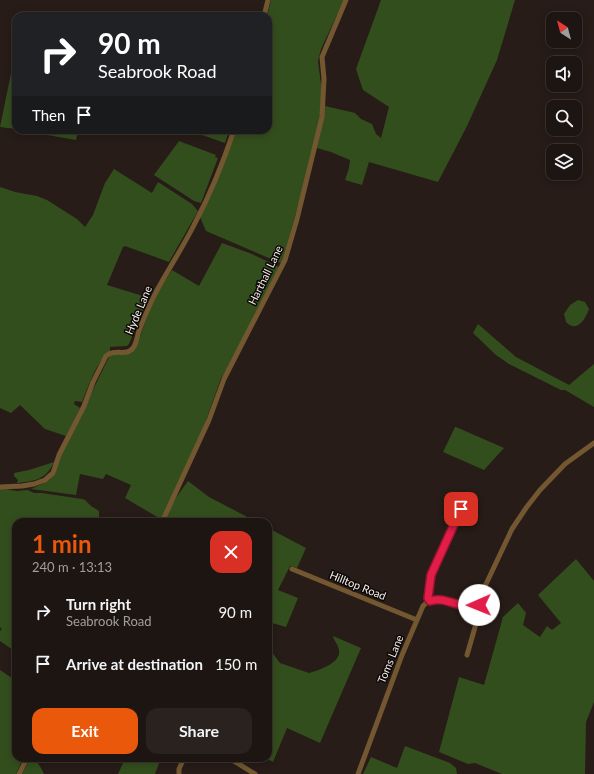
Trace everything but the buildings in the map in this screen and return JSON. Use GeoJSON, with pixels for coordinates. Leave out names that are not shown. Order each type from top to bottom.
{"type":"FeatureCollection","features":[{"type":"Feature","properties":{"kind":"street"},"geometry":{"type":"LineString","coordinates":[[265,12],[268,0]]}},
{"type":"Feature","properties":{"kind":"street","name":"Harthall Lane"},"geometry":{"type":"LineString","coordinates":[[164,518],[209,420],[224,379],[285,260],[297,219],[322,118],[324,84],[322,57],[346,0]]}},
{"type":"Feature","properties":{"kind":"street","name":"Hyde Lane"},"geometry":{"type":"LineString","coordinates":[[0,487],[34,484],[45,480],[53,473],[59,455],[84,406],[93,382],[106,356],[109,353],[114,352],[127,352],[132,350],[135,346],[139,331],[155,295],[194,225],[214,183],[232,134]]}},
{"type":"Feature","properties":{"kind":"street"},"geometry":{"type":"LineString","coordinates":[[467,496],[431,575],[428,594],[430,601],[440,600],[466,606],[477,602],[481,597],[512,529],[526,508],[540,490],[565,464],[594,443]]}},
{"type":"Feature","properties":{"kind":"street","name":"Hilltop Road"},"geometry":{"type":"LineString","coordinates":[[292,569],[417,620]]}},
{"type":"Feature","properties":{"kind":"street","name":"Toms Lane"},"geometry":{"type":"LineString","coordinates":[[358,774],[390,686],[417,620],[423,606],[430,601]]}},
{"type":"Feature","properties":{"kind":"street"},"geometry":{"type":"LineString","coordinates":[[467,655],[480,610],[477,602]]}},
{"type":"Feature","properties":{"kind":"street"},"geometry":{"type":"LineString","coordinates":[[19,774],[25,762]]}},
{"type":"Feature","properties":{"kind":"street"},"geometry":{"type":"LineString","coordinates":[[179,774],[179,769],[182,762]]}},
{"type":"Feature","properties":{"kind":"street"},"geometry":{"type":"LineString","coordinates":[[236,762],[255,774]]}},
{"type":"Feature","properties":{"kind":"green space"},"geometry":{"type":"Polygon","coordinates":[[[271,0],[344,0],[321,49],[318,61],[322,92],[320,124],[282,263],[206,231],[200,217],[234,134],[272,134],[272,12],[268,12],[271,0]]]}},
{"type":"Feature","properties":{"kind":"green space"},"geometry":{"type":"Polygon","coordinates":[[[381,0],[515,0],[497,60],[467,126],[438,182],[369,162],[362,185],[345,180],[350,160],[317,148],[325,106],[355,113],[361,119],[372,124],[376,134],[381,138],[389,107],[363,90],[356,69],[381,0]]]}},
{"type":"Feature","properties":{"kind":"green space"},"geometry":{"type":"Polygon","coordinates":[[[12,69],[12,128],[0,127],[12,69]]]}},
{"type":"Feature","properties":{"kind":"green space"},"geometry":{"type":"Polygon","coordinates":[[[42,134],[77,134],[76,140],[42,134]]]}},
{"type":"Feature","properties":{"kind":"green space"},"geometry":{"type":"Polygon","coordinates":[[[202,134],[228,134],[225,143],[202,134]]]}},
{"type":"Feature","properties":{"kind":"green space"},"geometry":{"type":"Polygon","coordinates":[[[179,141],[216,155],[215,157],[218,158],[201,203],[194,201],[154,175],[179,141]]]}},
{"type":"Feature","properties":{"kind":"green space"},"geometry":{"type":"Polygon","coordinates":[[[114,169],[152,193],[158,182],[192,204],[198,211],[169,262],[125,246],[123,247],[107,285],[146,297],[151,288],[153,289],[129,344],[127,346],[110,347],[110,352],[97,367],[82,402],[75,401],[74,404],[80,408],[66,436],[45,429],[20,405],[11,413],[0,408],[0,187],[47,200],[77,219],[85,227],[93,215],[105,183],[114,169]]]}},
{"type":"Feature","properties":{"kind":"green space"},"geometry":{"type":"Polygon","coordinates":[[[222,243],[252,254],[279,267],[273,283],[255,313],[236,355],[221,378],[202,432],[166,511],[161,518],[125,498],[131,485],[106,474],[103,479],[80,474],[76,495],[31,489],[48,481],[55,474],[61,455],[110,355],[117,353],[132,353],[137,345],[154,298],[172,270],[199,286],[222,243]]]}},
{"type":"Feature","properties":{"kind":"green space"},"geometry":{"type":"Polygon","coordinates":[[[578,300],[585,302],[589,309],[583,321],[577,326],[574,326],[566,322],[564,314],[570,305],[578,300]]]}},
{"type":"Feature","properties":{"kind":"green space"},"geometry":{"type":"Polygon","coordinates":[[[478,324],[516,357],[569,385],[594,364],[594,407],[565,390],[561,390],[509,364],[496,355],[473,333],[478,324]]]}},
{"type":"Feature","properties":{"kind":"green space"},"geometry":{"type":"Polygon","coordinates":[[[455,427],[504,448],[484,470],[443,452],[455,427]]]}},
{"type":"Feature","properties":{"kind":"green space"},"geometry":{"type":"Polygon","coordinates":[[[54,462],[44,476],[35,480],[17,483],[18,480],[14,476],[14,473],[54,462]]]}},
{"type":"Feature","properties":{"kind":"green space"},"geometry":{"type":"Polygon","coordinates":[[[188,481],[209,497],[249,518],[165,518],[175,499],[188,481]]]}},
{"type":"Feature","properties":{"kind":"green space"},"geometry":{"type":"Polygon","coordinates":[[[0,488],[17,491],[28,490],[34,493],[85,500],[99,511],[99,518],[12,518],[12,649],[0,641],[0,631],[2,629],[0,627],[0,488]]]}},
{"type":"Feature","properties":{"kind":"green space"},"geometry":{"type":"Polygon","coordinates":[[[272,530],[306,548],[297,568],[290,566],[278,590],[298,598],[286,627],[272,623],[272,530]]]}},
{"type":"Feature","properties":{"kind":"green space"},"geometry":{"type":"Polygon","coordinates":[[[576,559],[594,581],[594,702],[586,722],[585,774],[502,774],[475,763],[468,764],[439,752],[459,677],[484,685],[503,617],[518,603],[526,613],[523,625],[540,637],[547,626],[552,630],[561,623],[538,595],[576,559]]]}},
{"type":"Feature","properties":{"kind":"green space"},"geometry":{"type":"Polygon","coordinates":[[[333,636],[361,648],[320,743],[287,728],[273,762],[272,652],[280,663],[309,673],[328,665],[337,659],[339,650],[333,636]]]}},
{"type":"Feature","properties":{"kind":"green space"},"geometry":{"type":"Polygon","coordinates":[[[0,670],[12,678],[12,762],[21,762],[16,774],[0,774],[0,670]]]}},
{"type":"Feature","properties":{"kind":"green space"},"geometry":{"type":"Polygon","coordinates":[[[405,746],[450,763],[456,768],[457,774],[363,774],[371,757],[397,768],[405,746]]]}},
{"type":"Feature","properties":{"kind":"green space"},"geometry":{"type":"Polygon","coordinates":[[[28,762],[37,762],[44,774],[22,774],[28,762]]]}},
{"type":"Feature","properties":{"kind":"green space"},"geometry":{"type":"Polygon","coordinates":[[[121,762],[160,762],[155,774],[118,774],[123,763],[121,762]]]}},
{"type":"Feature","properties":{"kind":"route"},"geometry":{"type":"LineString","coordinates":[[461,509],[431,575],[428,598],[430,601],[440,600],[463,606],[471,605],[477,602],[479,605]]}}]}
